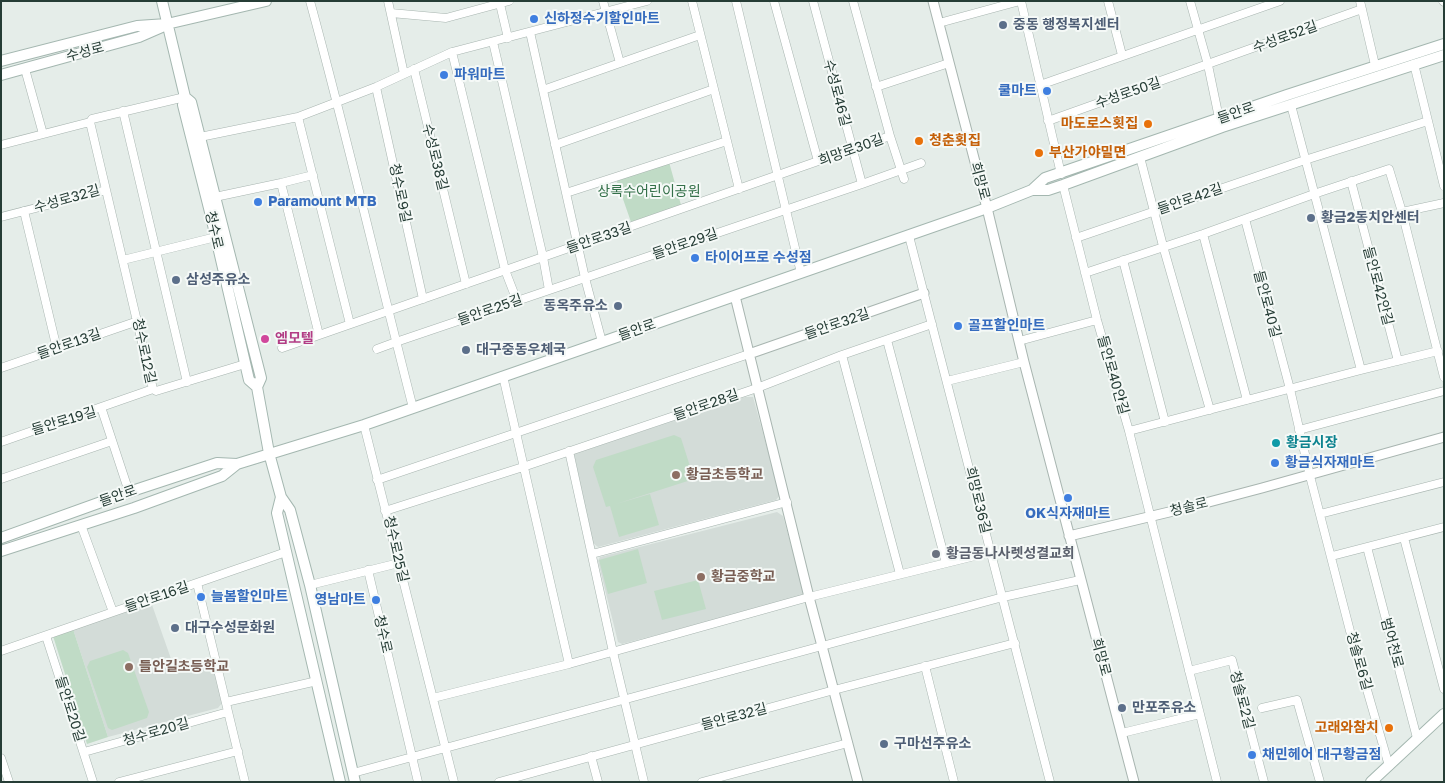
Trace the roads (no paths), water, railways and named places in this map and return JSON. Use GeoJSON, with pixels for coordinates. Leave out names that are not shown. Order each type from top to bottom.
{"type":"FeatureCollection","features":[{"type":"Feature","properties":{"kind":"main road","name":"청수로"},"geometry":{"type":"LineString","coordinates":[[162,1],[185,97],[183,104],[245,364],[249,380],[257,387]]}},
{"type":"Feature","properties":{"kind":"main road","name":"수성로"},"geometry":{"type":"LineString","coordinates":[[1,61],[136,26],[167,24],[266,1]]}},
{"type":"Feature","properties":{"kind":"main road","name":"수성로"},"geometry":{"type":"LineString","coordinates":[[1,75],[139,37],[167,24]]}},
{"type":"Feature","properties":{"kind":"main road","name":"들안로"},"geometry":{"type":"LineString","coordinates":[[1,551],[134,508],[222,476],[237,464],[364,425],[910,236],[1032,190],[1045,178],[1444,44]]}},
{"type":"Feature","properties":{"kind":"main road","name":"들안로"},"geometry":{"type":"LineString","coordinates":[[1032,190],[1048,190],[1222,128],[1444,54]]}},
{"type":"Feature","properties":{"kind":"main road","name":"청수로"},"geometry":{"type":"LineString","coordinates":[[185,97],[190,102],[200,137],[261,378],[257,387],[269,453],[281,498],[290,510],[310,585],[354,777]]}},
{"type":"Feature","properties":{"kind":"main road","name":"들안로"},"geometry":{"type":"LineString","coordinates":[[1,538],[217,463],[237,464]]}},
{"type":"Feature","properties":{"kind":"main road","name":"청수로"},"geometry":{"type":"LineString","coordinates":[[281,498],[277,513],[340,782]]}},
{"type":"Feature","properties":{"kind":"main road"},"geometry":{"type":"LineString","coordinates":[[1371,782],[1444,714]]}},
{"type":"Feature","properties":{"kind":"street"},"geometry":{"type":"LineString","coordinates":[[310,1],[338,102],[413,408]]}},
{"type":"Feature","properties":{"kind":"street"},"geometry":{"type":"LineString","coordinates":[[388,1],[404,74]]}},
{"type":"Feature","properties":{"kind":"street"},"geometry":{"type":"LineString","coordinates":[[391,13],[446,18],[509,1]]}},
{"type":"Feature","properties":{"kind":"street"},"geometry":{"type":"LineString","coordinates":[[603,1],[620,63]]}},
{"type":"Feature","properties":{"kind":"street"},"geometry":{"type":"LineString","coordinates":[[200,137],[298,117],[376,87],[452,52],[647,1]]}},
{"type":"Feature","properties":{"kind":"street"},"geometry":{"type":"LineString","coordinates":[[692,1],[739,189]]}},
{"type":"Feature","properties":{"kind":"street"},"geometry":{"type":"LineString","coordinates":[[736,1],[801,273]]}},
{"type":"Feature","properties":{"kind":"street"},"geometry":{"type":"LineString","coordinates":[[774,1],[818,162]]}},
{"type":"Feature","properties":{"kind":"street","name":"수성로46길"},"geometry":{"type":"LineString","coordinates":[[813,1],[862,184]]}},
{"type":"Feature","properties":{"kind":"street"},"geometry":{"type":"LineString","coordinates":[[853,1],[876,86],[948,63]]}},
{"type":"Feature","properties":{"kind":"street","name":"희망로"},"geometry":{"type":"LineString","coordinates":[[933,1],[1018,340],[1134,782]]}},
{"type":"Feature","properties":{"kind":"street"},"geometry":{"type":"LineString","coordinates":[[938,23],[1021,1],[1060,174]]}},
{"type":"Feature","properties":{"kind":"street"},"geometry":{"type":"LineString","coordinates":[[1108,1],[1122,55]]}},
{"type":"Feature","properties":{"kind":"street"},"geometry":{"type":"LineString","coordinates":[[1190,1],[1208,65],[1219,118]]}},
{"type":"Feature","properties":{"kind":"street"},"geometry":{"type":"LineString","coordinates":[[1040,85],[1277,2]]}},
{"type":"Feature","properties":{"kind":"street"},"geometry":{"type":"LineString","coordinates":[[500,4],[508,38]]}},
{"type":"Feature","properties":{"kind":"street"},"geometry":{"type":"LineString","coordinates":[[1361,5],[1375,66]]}},
{"type":"Feature","properties":{"kind":"street","name":"수성로52길"},"geometry":{"type":"LineString","coordinates":[[1208,65],[1361,5]]}},
{"type":"Feature","properties":{"kind":"street"},"geometry":{"type":"LineString","coordinates":[[530,32],[585,278],[602,342]]}},
{"type":"Feature","properties":{"kind":"street"},"geometry":{"type":"LineString","coordinates":[[543,90],[700,35]]}},
{"type":"Feature","properties":{"kind":"street"},"geometry":{"type":"LineString","coordinates":[[492,42],[543,257],[549,290]]}},
{"type":"Feature","properties":{"kind":"street"},"geometry":{"type":"LineString","coordinates":[[452,52],[505,270],[517,301]]}},
{"type":"Feature","properties":{"kind":"street"},"geometry":{"type":"LineString","coordinates":[[1414,64],[1444,186]]}},
{"type":"Feature","properties":{"kind":"street","name":"수성로50길"},"geometry":{"type":"LineString","coordinates":[[1048,121],[1208,65]]}},
{"type":"Feature","properties":{"kind":"street"},"geometry":{"type":"LineString","coordinates":[[24,69],[43,134]]}},
{"type":"Feature","properties":{"kind":"street","name":"수성로38길"},"geometry":{"type":"LineString","coordinates":[[414,70],[466,284]]}},
{"type":"Feature","properties":{"kind":"street","name":"희망로30길"},"geometry":{"type":"LineString","coordinates":[[777,176],[890,136],[876,86]]}},
{"type":"Feature","properties":{"kind":"street","name":"청수로9길"},"geometry":{"type":"LineString","coordinates":[[376,87],[423,299]]}},
{"type":"Feature","properties":{"kind":"street"},"geometry":{"type":"LineString","coordinates":[[555,145],[714,89]]}},
{"type":"Feature","properties":{"kind":"street"},"geometry":{"type":"LineString","coordinates":[[1,145],[90,122],[92,119],[185,97]]}},
{"type":"Feature","properties":{"kind":"street"},"geometry":{"type":"LineString","coordinates":[[1290,105],[1361,370]]}},
{"type":"Feature","properties":{"kind":"street"},"geometry":{"type":"LineString","coordinates":[[123,111],[187,382]]}},
{"type":"Feature","properties":{"kind":"street"},"geometry":{"type":"LineString","coordinates":[[298,117],[350,324]]}},
{"type":"Feature","properties":{"kind":"street","name":"들안로42길"},"geometry":{"type":"LineString","coordinates":[[1076,238],[1305,160],[1428,121]]}},
{"type":"Feature","properties":{"kind":"street","name":"수성로32길"},"geometry":{"type":"LineString","coordinates":[[1,217],[106,190],[90,122]]}},
{"type":"Feature","properties":{"kind":"street"},"geometry":{"type":"LineString","coordinates":[[890,136],[904,179]]}},
{"type":"Feature","properties":{"kind":"street"},"geometry":{"type":"LineString","coordinates":[[566,193],[727,141]]}},
{"type":"Feature","properties":{"kind":"street"},"geometry":{"type":"LineString","coordinates":[[1140,157],[1163,246],[1210,410]]}},
{"type":"Feature","properties":{"kind":"street"},"geometry":{"type":"LineString","coordinates":[[786,210],[921,163]]}},
{"type":"Feature","properties":{"kind":"street"},"geometry":{"type":"LineString","coordinates":[[1063,185],[1085,273],[1389,170],[1402,212],[1444,376]]}},
{"type":"Feature","properties":{"kind":"street"},"geometry":{"type":"LineString","coordinates":[[215,197],[313,175]]}},
{"type":"Feature","properties":{"kind":"street","name":"들안로33길"},"geometry":{"type":"LineString","coordinates":[[388,311],[777,176]]}},
{"type":"Feature","properties":{"kind":"street","name":"들안로42안길"},"geometry":{"type":"LineString","coordinates":[[1351,182],[1398,361]]}},
{"type":"Feature","properties":{"kind":"street"},"geometry":{"type":"LineString","coordinates":[[281,183],[319,335]]}},
{"type":"Feature","properties":{"kind":"street","name":"청수로12길"},"geometry":{"type":"LineString","coordinates":[[100,407],[153,389],[106,190]]}},
{"type":"Feature","properties":{"kind":"street"},"geometry":{"type":"LineString","coordinates":[[1402,212],[1444,203]]}},
{"type":"Feature","properties":{"kind":"street","name":"들안로29길"},"geometry":{"type":"LineString","coordinates":[[585,278],[786,210]]}},
{"type":"Feature","properties":{"kind":"street","name":"수성로32길"},"geometry":{"type":"LineString","coordinates":[[24,211],[57,349]]}},
{"type":"Feature","properties":{"kind":"street","name":"들안로40길"},"geometry":{"type":"LineString","coordinates":[[1245,220],[1290,389]]}},
{"type":"Feature","properties":{"kind":"street"},"geometry":{"type":"LineString","coordinates":[[1203,234],[1247,400]]}},
{"type":"Feature","properties":{"kind":"street"},"geometry":{"type":"LineString","coordinates":[[910,236],[947,381],[1024,362]]}},
{"type":"Feature","properties":{"kind":"street"},"geometry":{"type":"LineString","coordinates":[[123,260],[216,237]]}},
{"type":"Feature","properties":{"kind":"street"},"geometry":{"type":"LineString","coordinates":[[1123,260],[1165,422]]}},
{"type":"Feature","properties":{"kind":"street","name":"들안로40안길"},"geometry":{"type":"LineString","coordinates":[[1085,273],[1129,431],[1150,516]]}},
{"type":"Feature","properties":{"kind":"street","name":"들안로25길"},"geometry":{"type":"LineString","coordinates":[[377,350],[585,278]]}},
{"type":"Feature","properties":{"kind":"street","name":"들안로32길"},"geometry":{"type":"LineString","coordinates":[[749,354],[924,293]]}},
{"type":"Feature","properties":{"kind":"street"},"geometry":{"type":"LineString","coordinates":[[735,296],[809,597],[858,782]]}},
{"type":"Feature","properties":{"kind":"street"},"geometry":{"type":"LineString","coordinates":[[282,348],[388,311]]}},
{"type":"Feature","properties":{"kind":"street"},"geometry":{"type":"LineString","coordinates":[[1018,340],[1097,320]]}},
{"type":"Feature","properties":{"kind":"street","name":"들안로13길"},"geometry":{"type":"LineString","coordinates":[[1,368],[138,321]]}},
{"type":"Feature","properties":{"kind":"street","name":"들안로28길"},"geometry":{"type":"LineString","coordinates":[[523,467],[757,388],[842,355],[932,324]]}},
{"type":"Feature","properties":{"kind":"street"},"geometry":{"type":"LineString","coordinates":[[887,340],[946,563]]}},
{"type":"Feature","properties":{"kind":"street"},"geometry":{"type":"LineString","coordinates":[[1129,431],[1438,351]]}},
{"type":"Feature","properties":{"kind":"street"},"geometry":{"type":"LineString","coordinates":[[378,480],[749,354]]}},
{"type":"Feature","properties":{"kind":"street"},"geometry":{"type":"LineString","coordinates":[[842,355],[900,574]]}},
{"type":"Feature","properties":{"kind":"street"},"geometry":{"type":"LineString","coordinates":[[153,389],[156,391],[245,364]]}},
{"type":"Feature","properties":{"kind":"street"},"geometry":{"type":"LineString","coordinates":[[503,376],[570,664]]}},
{"type":"Feature","properties":{"kind":"street","name":"희망로36길"},"geometry":{"type":"LineString","coordinates":[[947,381],[1050,782]]}},
{"type":"Feature","properties":{"kind":"street"},"geometry":{"type":"LineString","coordinates":[[1290,389],[1310,476]]}},
{"type":"Feature","properties":{"kind":"street"},"geometry":{"type":"LineString","coordinates":[[1299,430],[1444,391]]}},
{"type":"Feature","properties":{"kind":"street","name":"들안로19길"},"geometry":{"type":"LineString","coordinates":[[1,442],[100,407],[129,492]]}},
{"type":"Feature","properties":{"kind":"street"},"geometry":{"type":"LineString","coordinates":[[364,425],[385,511]]}},
{"type":"Feature","properties":{"kind":"street","name":"청솔로"},"geometry":{"type":"LineString","coordinates":[[1069,536],[1310,476],[1444,437]]}},
{"type":"Feature","properties":{"kind":"street"},"geometry":{"type":"LineString","coordinates":[[1,479],[112,441]]}},
{"type":"Feature","properties":{"kind":"street"},"geometry":{"type":"LineString","coordinates":[[569,451],[613,652],[644,782]]}},
{"type":"Feature","properties":{"kind":"street","name":"청수로25길"},"geometry":{"type":"LineString","coordinates":[[454,782],[385,511],[523,467]]}},
{"type":"Feature","properties":{"kind":"street","name":"청솔로6길"},"geometry":{"type":"LineString","coordinates":[[1310,476],[1350,631],[1389,766]]}},
{"type":"Feature","properties":{"kind":"street"},"geometry":{"type":"LineString","coordinates":[[1320,514],[1444,482]]}},
{"type":"Feature","properties":{"kind":"street"},"geometry":{"type":"LineString","coordinates":[[592,554],[786,502]]}},
{"type":"Feature","properties":{"kind":"street"},"geometry":{"type":"LineString","coordinates":[[1150,516],[1217,782]]}},
{"type":"Feature","properties":{"kind":"street"},"geometry":{"type":"LineString","coordinates":[[81,525],[113,612]]}},
{"type":"Feature","properties":{"kind":"street"},"geometry":{"type":"LineString","coordinates":[[1332,556],[1444,527]]}},
{"type":"Feature","properties":{"kind":"street"},"geometry":{"type":"LineString","coordinates":[[1404,538],[1444,689]]}},
{"type":"Feature","properties":{"kind":"street","name":"범어천로"},"geometry":{"type":"LineString","coordinates":[[1367,547],[1417,738]]}},
{"type":"Feature","properties":{"kind":"street"},"geometry":{"type":"LineString","coordinates":[[197,583],[286,552]]}},
{"type":"Feature","properties":{"kind":"street"},"geometry":{"type":"LineString","coordinates":[[433,698],[570,664],[809,597],[991,552]]}},
{"type":"Feature","properties":{"kind":"street"},"geometry":{"type":"LineString","coordinates":[[310,585],[399,563]]}},
{"type":"Feature","properties":{"kind":"street","name":"청수로"},"geometry":{"type":"LineString","coordinates":[[368,570],[418,782]]}},
{"type":"Feature","properties":{"kind":"street"},"geometry":{"type":"LineString","coordinates":[[412,756],[1003,597],[1080,580]]}},
{"type":"Feature","properties":{"kind":"street","name":"들안로16길"},"geometry":{"type":"LineString","coordinates":[[1,651],[197,583],[226,702]]}},
{"type":"Feature","properties":{"kind":"street","name":"들안로20길"},"geometry":{"type":"LineString","coordinates":[[46,636],[93,782]]}},
{"type":"Feature","properties":{"kind":"street","name":"들안로32길"},"geometry":{"type":"LineString","coordinates":[[635,744],[1015,643]]}},
{"type":"Feature","properties":{"kind":"street","name":"청솔로2길"},"geometry":{"type":"LineString","coordinates":[[1190,671],[1232,660],[1264,782]]}},
{"type":"Feature","properties":{"kind":"street"},"geometry":{"type":"LineString","coordinates":[[924,666],[954,782]]}},
{"type":"Feature","properties":{"kind":"street"},"geometry":{"type":"LineString","coordinates":[[246,782],[226,702],[317,680]]}},
{"type":"Feature","properties":{"kind":"street"},"geometry":{"type":"LineString","coordinates":[[1262,708],[1297,700],[1320,782]]}},
{"type":"Feature","properties":{"kind":"street","name":"청수로20길"},"geometry":{"type":"LineString","coordinates":[[84,752],[228,712]]}},
{"type":"Feature","properties":{"kind":"street"},"geometry":{"type":"LineString","coordinates":[[1122,734],[1200,714]]}},
{"type":"Feature","properties":{"kind":"street"},"geometry":{"type":"LineString","coordinates":[[702,782],[848,743]]}},
{"type":"Feature","properties":{"kind":"street"},"geometry":{"type":"LineString","coordinates":[[499,782],[635,744]]}},
{"type":"Feature","properties":{"kind":"street"},"geometry":{"type":"LineString","coordinates":[[119,782],[238,751]]}},
{"type":"Feature","properties":{"kind":"street","name":"청수로"},"geometry":{"type":"LineString","coordinates":[[354,777],[412,756]]}},
{"type":"Feature","properties":{"kind":"street"},"geometry":{"type":"LineString","coordinates":[[591,756],[598,782]]}},
{"type":"Feature","properties":{"kind":"street"},"geometry":{"type":"LineString","coordinates":[[1,758],[9,782]]}},
{"type":"Feature","properties":{"kind":"place","name":"신하정수기할인마트"},"geometry":{"type":"Point","coordinates":[534,19]}},
{"type":"Feature","properties":{"kind":"place","name":"중동 행정복지센터"},"geometry":{"type":"Point","coordinates":[1003,25]}},
{"type":"Feature","properties":{"kind":"place","name":"파워마트"},"geometry":{"type":"Point","coordinates":[444,75]}},
{"type":"Feature","properties":{"kind":"place","name":"쿨마트"},"geometry":{"type":"Point","coordinates":[1047,91]}},
{"type":"Feature","properties":{"kind":"place","name":"마도로스횟집"},"geometry":{"type":"Point","coordinates":[1148,124]}},
{"type":"Feature","properties":{"kind":"place","name":"청춘횟집"},"geometry":{"type":"Point","coordinates":[919,141]}},
{"type":"Feature","properties":{"kind":"place","name":"부산가야밀면"},"geometry":{"type":"Point","coordinates":[1039,153]}},
{"type":"Feature","properties":{"kind":"place","name":"Paramount MTB"},"geometry":{"type":"Point","coordinates":[258,202]}},
{"type":"Feature","properties":{"kind":"place","name":"황금2동치안센터"},"geometry":{"type":"Point","coordinates":[1311,218]}},
{"type":"Feature","properties":{"kind":"place","name":"타이어프로 수성점"},"geometry":{"type":"Point","coordinates":[695,258]}},
{"type":"Feature","properties":{"kind":"place","name":"삼성주유소"},"geometry":{"type":"Point","coordinates":[176,280]}},
{"type":"Feature","properties":{"kind":"place","name":"동옥주유소"},"geometry":{"type":"Point","coordinates":[618,306]}},
{"type":"Feature","properties":{"kind":"place","name":"골프할인마트"},"geometry":{"type":"Point","coordinates":[958,326]}},
{"type":"Feature","properties":{"kind":"place","name":"엠모텔"},"geometry":{"type":"Point","coordinates":[265,339]}},
{"type":"Feature","properties":{"kind":"place","name":"대구중동우체국"},"geometry":{"type":"Point","coordinates":[466,350]}},
{"type":"Feature","properties":{"kind":"place","name":"황금시장"},"geometry":{"type":"Point","coordinates":[1276,443]}},
{"type":"Feature","properties":{"kind":"place","name":"황금식자재마트"},"geometry":{"type":"Point","coordinates":[1275,463]}},
{"type":"Feature","properties":{"kind":"place","name":"황금초등학교"},"geometry":{"type":"Point","coordinates":[676,475]}},
{"type":"Feature","properties":{"kind":"place","name":"OK식자재마트"},"geometry":{"type":"Point","coordinates":[1068,498]}},
{"type":"Feature","properties":{"kind":"place","name":"황금동나사렛성결교회"},"geometry":{"type":"Point","coordinates":[936,554]}},
{"type":"Feature","properties":{"kind":"place","name":"황금중학교"},"geometry":{"type":"Point","coordinates":[701,577]}},
{"type":"Feature","properties":{"kind":"place","name":"늘봄할인마트"},"geometry":{"type":"Point","coordinates":[201,597]}},
{"type":"Feature","properties":{"kind":"place","name":"영남마트"},"geometry":{"type":"Point","coordinates":[376,600]}},
{"type":"Feature","properties":{"kind":"place","name":"대구수성문화원"},"geometry":{"type":"Point","coordinates":[175,628]}},
{"type":"Feature","properties":{"kind":"place","name":"들안길초등학교"},"geometry":{"type":"Point","coordinates":[129,667]}},
{"type":"Feature","properties":{"kind":"place","name":"만포주유소"},"geometry":{"type":"Point","coordinates":[1122,708]}},
{"type":"Feature","properties":{"kind":"place","name":"고래와참치"},"geometry":{"type":"Point","coordinates":[1389,728]}},
{"type":"Feature","properties":{"kind":"place","name":"구마선주유소"},"geometry":{"type":"Point","coordinates":[884,744]}},
{"type":"Feature","properties":{"kind":"place","name":"채민헤어 대구황금점"},"geometry":{"type":"Point","coordinates":[1252,755]}},
{"type":"Feature","properties":{"kind":"park label","name":"상록수어린이공원"},"geometry":{"type":"Point","coordinates":[649,192]}}]}
